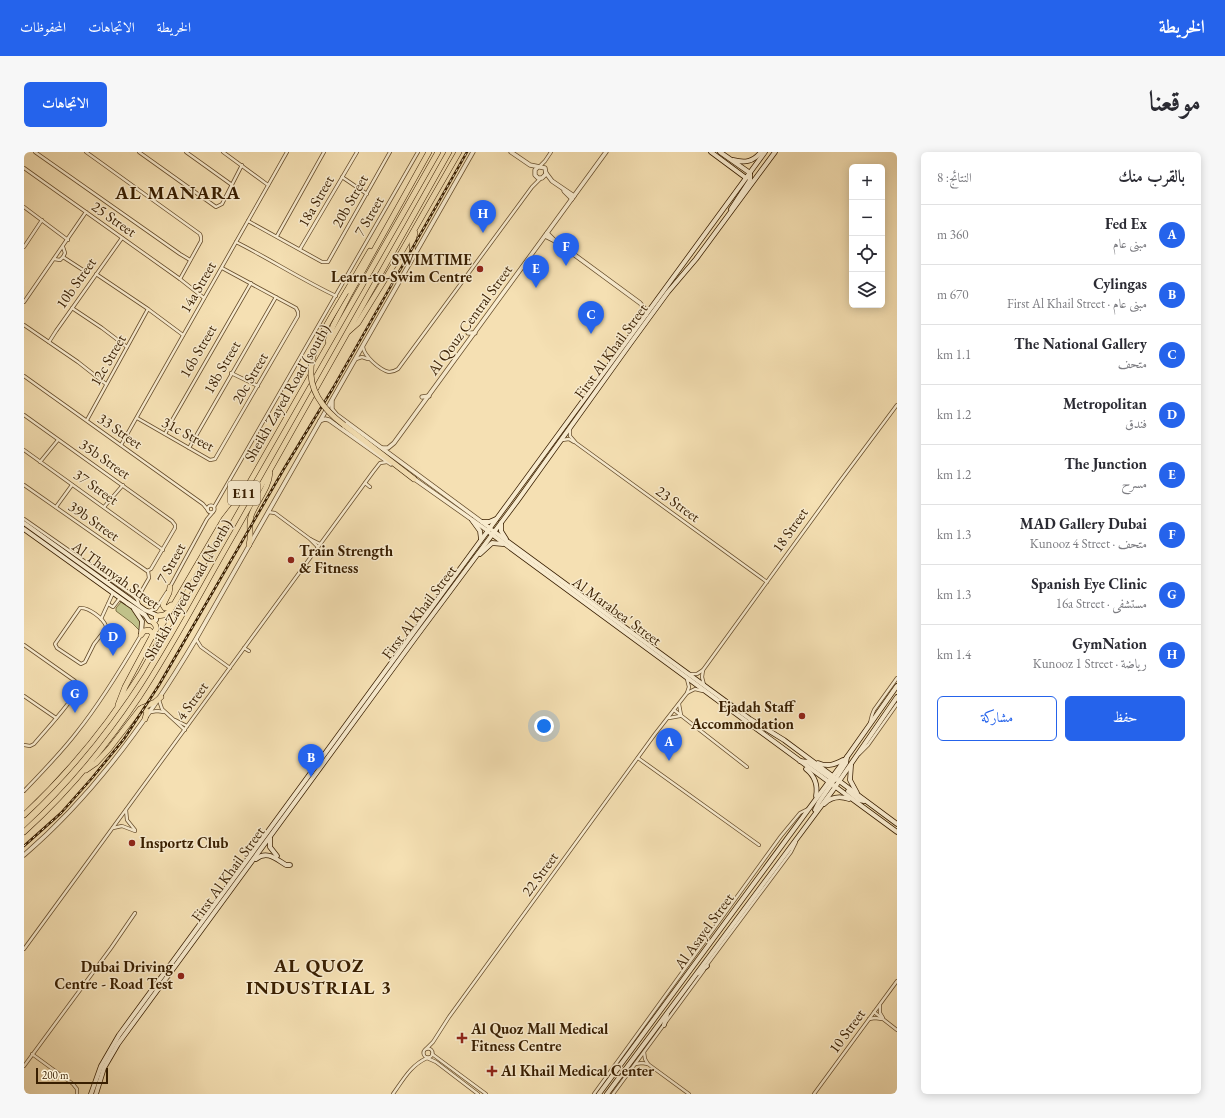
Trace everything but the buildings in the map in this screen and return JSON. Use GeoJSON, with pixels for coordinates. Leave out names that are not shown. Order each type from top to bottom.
{"type":"FeatureCollection","features":[{"type":"Feature","properties":{"kind":"highway"},"geometry":{"type":"LineString","coordinates":[[326,349],[331,331],[341,310],[428,152]]}},
{"type":"Feature","properties":{"kind":"highway","name":"Sheikh Zayed Road (south)"},"geometry":{"type":"LineString","coordinates":[[24,815],[74,763],[117,709],[146,666],[438,152]]}},
{"type":"Feature","properties":{"kind":"highway","name":"Sheikh Zayed Road (North)"},"geometry":{"type":"LineString","coordinates":[[24,832],[82,773],[122,721],[148,683],[449,152]]}},
{"type":"Feature","properties":{"kind":"highway"},"geometry":{"type":"LineString","coordinates":[[348,332],[358,323],[459,152]]}},
{"type":"Feature","properties":{"kind":"highway"},"geometry":{"type":"LineString","coordinates":[[413,255],[413,240],[428,206]]}},
{"type":"Feature","properties":{"kind":"highway"},"geometry":{"type":"LineString","coordinates":[[382,234],[368,254],[316,343],[312,356],[311,370],[314,388],[319,400],[330,414],[414,479]]}},
{"type":"Feature","properties":{"kind":"highway"},"geometry":{"type":"LineString","coordinates":[[249,545],[251,535],[251,517],[268,482],[270,470]]}},
{"type":"Feature","properties":{"kind":"highway"},"geometry":{"type":"LineString","coordinates":[[157,616],[168,613],[226,516],[239,502]]}},
{"type":"Feature","properties":{"kind":"highway"},"geometry":{"type":"LineString","coordinates":[[170,587],[164,603],[165,608],[169,608],[174,602]]}},
{"type":"Feature","properties":{"kind":"highway"},"geometry":{"type":"LineString","coordinates":[[117,709],[125,687],[156,628],[156,625],[153,622]]}},
{"type":"Feature","properties":{"kind":"highway"},"geometry":{"type":"LineString","coordinates":[[141,635],[144,631],[148,630],[152,633],[152,637]]}},
{"type":"Feature","properties":{"kind":"highway"},"geometry":{"type":"LineString","coordinates":[[82,773],[93,766],[109,749],[142,708],[154,703],[160,698]]}},
{"type":"Feature","properties":{"kind":"highway"},"geometry":{"type":"LineString","coordinates":[[142,708],[147,711],[145,718]]}},
{"type":"Feature","properties":{"kind":"main road"},"geometry":{"type":"LineString","coordinates":[[711,152],[736,171],[752,177]]}},
{"type":"Feature","properties":{"kind":"main road"},"geometry":{"type":"LineString","coordinates":[[720,152],[750,173]]}},
{"type":"Feature","properties":{"kind":"main road"},"geometry":{"type":"LineString","coordinates":[[730,158],[742,162],[748,162],[756,158],[761,152]]}},
{"type":"Feature","properties":{"kind":"main road"},"geometry":{"type":"LineString","coordinates":[[730,214],[734,204],[767,152]]}},
{"type":"Feature","properties":{"kind":"main road","name":"First Al Khail Street"},"geometry":{"type":"LineString","coordinates":[[752,177],[750,173],[767,152]]}},
{"type":"Feature","properties":{"kind":"main road","name":"First Al Khail Street"},"geometry":{"type":"LineString","coordinates":[[96,1094],[104,1068],[118,1044],[493,533],[500,520],[654,304],[740,187],[752,177],[775,152]]}},
{"type":"Feature","properties":{"kind":"main road"},"geometry":{"type":"LineString","coordinates":[[736,171],[740,178],[740,187]]}},
{"type":"Feature","properties":{"kind":"main road","name":"First Al Khail Street"},"geometry":{"type":"LineString","coordinates":[[91,1094],[101,1066],[119,1036],[480,541],[500,520],[560,441],[668,292],[696,259],[730,214],[752,177]]}},
{"type":"Feature","properties":{"kind":"main road"},"geometry":{"type":"LineString","coordinates":[[472,520],[480,531],[480,541]]}},
{"type":"Feature","properties":{"kind":"main road"},"geometry":{"type":"LineString","coordinates":[[476,556],[492,543],[507,543],[501,531],[500,520],[482,522]]}},
{"type":"Feature","properties":{"kind":"main road","name":"Al Thanyah Street"},"geometry":{"type":"LineString","coordinates":[[24,523],[139,606],[157,616],[156,620],[153,622],[149,621],[145,615],[24,529]]}},
{"type":"Feature","properties":{"kind":"main road","name":"Al Marabea' Street"},"geometry":{"type":"LineString","coordinates":[[489,530],[687,675],[710,695],[800,761],[859,796],[897,824]]}},
{"type":"Feature","properties":{"kind":"main road"},"geometry":{"type":"LineString","coordinates":[[49,541],[55,541]]}},
{"type":"Feature","properties":{"kind":"main road"},"geometry":{"type":"LineString","coordinates":[[72,553],[75,560]]}},
{"type":"Feature","properties":{"kind":"main road"},"geometry":{"type":"LineString","coordinates":[[133,607],[142,621],[141,635]]}},
{"type":"Feature","properties":{"kind":"main road","name":"Al Marabea' Street"},"geometry":{"type":"LineString","coordinates":[[687,675],[784,740],[812,761],[855,801],[897,832]]}},
{"type":"Feature","properties":{"kind":"main road","name":"Al Asayel Street"},"geometry":{"type":"LineString","coordinates":[[607,1094],[814,814],[846,758],[897,686]]}},
{"type":"Feature","properties":{"kind":"main road","name":"Al Asayel Street"},"geometry":{"type":"LineString","coordinates":[[599,1094],[814,800],[852,763],[897,697]]}},
{"type":"Feature","properties":{"kind":"main road"},"geometry":{"type":"LineString","coordinates":[[812,761],[829,766],[846,758]]}},
{"type":"Feature","properties":{"kind":"main road"},"geometry":{"type":"LineString","coordinates":[[800,761],[803,766],[812,773],[815,780],[817,791],[814,800]]}},
{"type":"Feature","properties":{"kind":"main road"},"geometry":{"type":"LineString","coordinates":[[852,763],[850,780],[859,796]]}},
{"type":"Feature","properties":{"kind":"main road"},"geometry":{"type":"LineString","coordinates":[[834,781],[859,800],[866,802]]}},
{"type":"Feature","properties":{"kind":"main road"},"geometry":{"type":"LineString","coordinates":[[814,814],[826,802],[834,798],[844,797],[855,801]]}},
{"type":"Feature","properties":{"kind":"main road"},"geometry":{"type":"LineString","coordinates":[[270,836],[270,846],[278,856]]}},
{"type":"Feature","properties":{"kind":"main road"},"geometry":{"type":"LineString","coordinates":[[251,863],[265,854],[286,865],[290,865]]}},
{"type":"Feature","properties":{"kind":"main road"},"geometry":{"type":"LineString","coordinates":[[695,975],[707,966]]}},
{"type":"Feature","properties":{"kind":"main road"},"geometry":{"type":"LineString","coordinates":[[664,1025],[668,1011]]}},
{"type":"Feature","properties":{"kind":"street"},"geometry":{"type":"LineString","coordinates":[[36,152],[189,261]]}},
{"type":"Feature","properties":{"kind":"street"},"geometry":{"type":"LineString","coordinates":[[86,152],[199,233],[201,236],[200,241],[179,279]]}},
{"type":"Feature","properties":{"kind":"street"},"geometry":{"type":"LineString","coordinates":[[139,152],[213,206],[218,207],[221,205],[243,166]]}},
{"type":"Feature","properties":{"kind":"street"},"geometry":{"type":"LineString","coordinates":[[186,152],[232,184]]}},
{"type":"Feature","properties":{"kind":"street"},"geometry":{"type":"LineString","coordinates":[[223,152],[269,184]]}},
{"type":"Feature","properties":{"kind":"street","name":"14a Street"},"geometry":{"type":"LineString","coordinates":[[120,445],[287,152]]}},
{"type":"Feature","properties":{"kind":"street"},"geometry":{"type":"LineString","coordinates":[[276,236],[324,152]]}},
{"type":"Feature","properties":{"kind":"street","name":"18a Street"},"geometry":{"type":"LineString","coordinates":[[301,250],[357,152]]}},
{"type":"Feature","properties":{"kind":"street","name":"20b Street"},"geometry":{"type":"LineString","coordinates":[[301,250],[324,262],[328,262],[330,260],[390,152]]}},
{"type":"Feature","properties":{"kind":"street","name":"7 Street"},"geometry":{"type":"LineString","coordinates":[[214,507],[418,152]]}},
{"type":"Feature","properties":{"kind":"street"},"geometry":{"type":"LineString","coordinates":[[24,855],[58,824],[86,795],[119,754],[160,698],[192,646],[413,255],[473,152]]}},
{"type":"Feature","properties":{"kind":"street"},"geometry":{"type":"LineString","coordinates":[[511,152],[528,164],[538,178],[552,181]]}},
{"type":"Feature","properties":{"kind":"street"},"geometry":{"type":"LineString","coordinates":[[532,187],[535,170],[547,159],[551,152]]}},
{"type":"Feature","properties":{"kind":"street","name":"Al Qouz Central Street"},"geometry":{"type":"LineString","coordinates":[[394,443],[606,152]]}},
{"type":"Feature","properties":{"kind":"street"},"geometry":{"type":"LineString","coordinates":[[354,361],[360,357],[370,360],[386,371],[394,372],[398,369],[532,187],[542,178],[546,171],[547,159]]}},
{"type":"Feature","properties":{"kind":"street"},"geometry":{"type":"LineString","coordinates":[[528,164],[543,167],[552,181],[573,197]]}},
{"type":"Feature","properties":{"kind":"street","name":"25 Street"},"geometry":{"type":"LineString","coordinates":[[24,168],[205,297]]}},
{"type":"Feature","properties":{"kind":"street"},"geometry":{"type":"LineString","coordinates":[[342,178],[358,188],[368,192]]}},
{"type":"Feature","properties":{"kind":"street"},"geometry":{"type":"LineString","coordinates":[[24,207],[68,239]]}},
{"type":"Feature","properties":{"kind":"street"},"geometry":{"type":"LineString","coordinates":[[24,302],[87,213]]}},
{"type":"Feature","properties":{"kind":"street"},"geometry":{"type":"LineString","coordinates":[[24,247],[43,220]]}},
{"type":"Feature","properties":{"kind":"street"},"geometry":{"type":"LineString","coordinates":[[249,220],[301,250]]}},
{"type":"Feature","properties":{"kind":"street"},"geometry":{"type":"LineString","coordinates":[[546,235],[640,303],[646,306],[654,304]]}},
{"type":"Feature","properties":{"kind":"street","name":"10b Street"},"geometry":{"type":"LineString","coordinates":[[48,341],[122,238]]}},
{"type":"Feature","properties":{"kind":"street"},"geometry":{"type":"LineString","coordinates":[[237,241],[325,292],[336,296]]}},
{"type":"Feature","properties":{"kind":"street"},"geometry":{"type":"LineString","coordinates":[[54,259],[60,260],[63,257],[65,253],[63,247]]}},
{"type":"Feature","properties":{"kind":"street"},"geometry":{"type":"LineString","coordinates":[[63,257],[83,270]]}},
{"type":"Feature","properties":{"kind":"street"},"geometry":{"type":"LineString","coordinates":[[222,267],[275,296]]}},
{"type":"Feature","properties":{"kind":"street"},"geometry":{"type":"LineString","coordinates":[[97,273],[184,334]]}},
{"type":"Feature","properties":{"kind":"street","name":"16b Street"},"geometry":{"type":"LineString","coordinates":[[164,434],[250,282]]}},
{"type":"Feature","properties":{"kind":"street"},"geometry":{"type":"LineString","coordinates":[[499,291],[503,294]]}},
{"type":"Feature","properties":{"kind":"street"},"geometry":{"type":"LineString","coordinates":[[325,292],[334,300]]}},
{"type":"Feature","properties":{"kind":"street","name":"18b Street"},"geometry":{"type":"LineString","coordinates":[[188,448],[275,296]]}},
{"type":"Feature","properties":{"kind":"street","name":"20c Street"},"geometry":{"type":"LineString","coordinates":[[217,457],[298,316],[297,309],[275,296]]}},
{"type":"Feature","properties":{"kind":"street"},"geometry":{"type":"LineString","coordinates":[[640,303],[645,310],[646,316]]}},
{"type":"Feature","properties":{"kind":"street"},"geometry":{"type":"LineString","coordinates":[[72,307],[128,346]]}},
{"type":"Feature","properties":{"kind":"street","name":"12c Street"},"geometry":{"type":"LineString","coordinates":[[85,420],[149,310]]}},
{"type":"Feature","properties":{"kind":"street"},"geometry":{"type":"LineString","coordinates":[[24,325],[107,383]]}},
{"type":"Feature","properties":{"kind":"street"},"geometry":{"type":"LineString","coordinates":[[468,333],[475,333]]}},
{"type":"Feature","properties":{"kind":"street"},"geometry":{"type":"LineString","coordinates":[[363,344],[364,352],[370,360]]}},
{"type":"Feature","properties":{"kind":"street"},"geometry":{"type":"LineString","coordinates":[[231,372],[257,387]]}},
{"type":"Feature","properties":{"kind":"street","name":"33 Street"},"geometry":{"type":"LineString","coordinates":[[24,376],[203,504],[208,511]]}},
{"type":"Feature","properties":{"kind":"street"},"geometry":{"type":"LineString","coordinates":[[422,397],[429,396]]}},
{"type":"Feature","properties":{"kind":"street"},"geometry":{"type":"LineString","coordinates":[[332,400],[332,409],[337,415]]}},
{"type":"Feature","properties":{"kind":"street","name":"18 Street"},"geometry":{"type":"LineString","coordinates":[[703,670],[807,525],[897,405]]}},
{"type":"Feature","properties":{"kind":"street","name":"35b Street"},"geometry":{"type":"LineString","coordinates":[[24,415],[172,521],[175,528],[163,549]]}},
{"type":"Feature","properties":{"kind":"street"},"geometry":{"type":"LineString","coordinates":[[319,422],[325,419],[330,421],[331,415],[337,415]]}},
{"type":"Feature","properties":{"kind":"street","name":"Al Marabea' Street"},"geometry":{"type":"LineString","coordinates":[[337,415],[482,522],[489,530]]}},
{"type":"Feature","properties":{"kind":"street","name":"31c Street"},"geometry":{"type":"LineString","coordinates":[[136,419],[211,460],[214,460],[217,457]]}},
{"type":"Feature","properties":{"kind":"street","name":"Al Marabea' Street"},"geometry":{"type":"LineString","coordinates":[[330,421],[387,462],[489,530]]}},
{"type":"Feature","properties":{"kind":"street"},"geometry":{"type":"LineString","coordinates":[[570,427],[570,436],[576,443]]}},
{"type":"Feature","properties":{"kind":"street"},"geometry":{"type":"LineString","coordinates":[[41,462],[57,439]]}},
{"type":"Feature","properties":{"kind":"street","name":"23 Street"},"geometry":{"type":"LineString","coordinates":[[560,441],[567,439],[576,443],[767,582]]}},
{"type":"Feature","properties":{"kind":"street"},"geometry":{"type":"LineString","coordinates":[[382,448],[388,448],[394,443]]}},
{"type":"Feature","properties":{"kind":"street"},"geometry":{"type":"LineString","coordinates":[[394,443],[392,451],[394,458]]}},
{"type":"Feature","properties":{"kind":"street","name":"37 Street"},"geometry":{"type":"LineString","coordinates":[[24,450],[163,549]]}},
{"type":"Feature","properties":{"kind":"street"},"geometry":{"type":"LineString","coordinates":[[377,455],[379,458],[378,465]]}},
{"type":"Feature","properties":{"kind":"street"},"geometry":{"type":"LineString","coordinates":[[378,465],[382,462],[387,462]]}},
{"type":"Feature","properties":{"kind":"street","name":"4 Street"},"geometry":{"type":"LineString","coordinates":[[24,949],[378,465]]}},
{"type":"Feature","properties":{"kind":"street"},"geometry":{"type":"LineString","coordinates":[[365,483],[370,487]]}},
{"type":"Feature","properties":{"kind":"street","name":"39b Street"},"geometry":{"type":"LineString","coordinates":[[24,485],[144,570],[148,571]]}},
{"type":"Feature","properties":{"kind":"street"},"geometry":{"type":"LineString","coordinates":[[57,508],[73,485]]}},
{"type":"Feature","properties":{"kind":"street"},"geometry":{"type":"LineString","coordinates":[[105,508],[122,485]]}},
{"type":"Feature","properties":{"kind":"street","name":"7 Street"},"geometry":{"type":"LineString","coordinates":[[210,505],[218,499]]}},
{"type":"Feature","properties":{"kind":"street","name":"33 Street"},"geometry":{"type":"LineString","coordinates":[[203,504],[210,505]]}},
{"type":"Feature","properties":{"kind":"street"},"geometry":{"type":"LineString","coordinates":[[210,505],[214,507],[215,510],[212,512],[208,511],[210,505]]}},
{"type":"Feature","properties":{"kind":"street"},"geometry":{"type":"LineString","coordinates":[[272,505],[272,509],[275,513],[310,539],[318,547]]}},
{"type":"Feature","properties":{"kind":"street","name":"7 Street"},"geometry":{"type":"LineString","coordinates":[[207,519],[208,511]]}},
{"type":"Feature","properties":{"kind":"street","name":"7 Street"},"geometry":{"type":"LineString","coordinates":[[148,611],[156,609],[212,512]]}},
{"type":"Feature","properties":{"kind":"street"},"geometry":{"type":"LineString","coordinates":[[267,512],[275,513]]}},
{"type":"Feature","properties":{"kind":"street"},"geometry":{"type":"LineString","coordinates":[[24,519],[137,599],[139,606]]}},
{"type":"Feature","properties":{"kind":"street"},"geometry":{"type":"LineString","coordinates":[[310,539],[320,544]]}},
{"type":"Feature","properties":{"kind":"street"},"geometry":{"type":"LineString","coordinates":[[137,599],[149,578],[148,571],[152,568],[163,549]]}},
{"type":"Feature","properties":{"kind":"street"},"geometry":{"type":"LineString","coordinates":[[100,619],[104,615],[113,593]]}},
{"type":"Feature","properties":{"kind":"street"},"geometry":{"type":"LineString","coordinates":[[108,604],[113,607],[120,598]]}},
{"type":"Feature","properties":{"kind":"street"},"geometry":{"type":"LineString","coordinates":[[271,605],[277,604]]}},
{"type":"Feature","properties":{"kind":"street"},"geometry":{"type":"LineString","coordinates":[[85,608],[100,619],[106,624],[106,628],[94,644],[84,663],[78,663],[56,647],[56,642],[79,609],[85,608]]}},
{"type":"Feature","properties":{"kind":"street"},"geometry":{"type":"LineString","coordinates":[[24,791],[79,730],[104,695],[141,635]]}},
{"type":"Feature","properties":{"kind":"street"},"geometry":{"type":"LineString","coordinates":[[196,639],[201,647]]}},
{"type":"Feature","properties":{"kind":"street"},"geometry":{"type":"LineString","coordinates":[[24,645],[75,681],[78,686],[77,692],[34,744],[30,746],[24,745]]}},
{"type":"Feature","properties":{"kind":"street"},"geometry":{"type":"LineString","coordinates":[[192,646],[196,645],[201,647],[230,668]]}},
{"type":"Feature","properties":{"kind":"street"},"geometry":{"type":"LineString","coordinates":[[244,648],[249,651]]}},
{"type":"Feature","properties":{"kind":"street"},"geometry":{"type":"LineString","coordinates":[[687,693],[689,685],[687,675],[695,674],[703,670]]}},
{"type":"Feature","properties":{"kind":"street"},"geometry":{"type":"LineString","coordinates":[[703,670],[702,677],[704,685]]}},
{"type":"Feature","properties":{"kind":"street"},"geometry":{"type":"LineString","coordinates":[[870,723],[874,710],[897,678]]}},
{"type":"Feature","properties":{"kind":"street"},"geometry":{"type":"LineString","coordinates":[[687,693],[692,690],[698,690],[710,695]]}},
{"type":"Feature","properties":{"kind":"street","name":"22 Street"},"geometry":{"type":"LineString","coordinates":[[426,1049],[433,1042],[442,1026],[687,693]]}},
{"type":"Feature","properties":{"kind":"street"},"geometry":{"type":"LineString","coordinates":[[24,696],[55,718]]}},
{"type":"Feature","properties":{"kind":"street"},"geometry":{"type":"LineString","coordinates":[[160,698],[161,708],[184,730]]}},
{"type":"Feature","properties":{"kind":"street"},"geometry":{"type":"LineString","coordinates":[[679,704],[680,716]]}},
{"type":"Feature","properties":{"kind":"street"},"geometry":{"type":"LineString","coordinates":[[857,755],[866,748],[897,704]]}},
{"type":"Feature","properties":{"kind":"street"},"geometry":{"type":"LineString","coordinates":[[674,710],[747,767]]}},
{"type":"Feature","properties":{"kind":"street"},"geometry":{"type":"LineString","coordinates":[[150,712],[159,711],[166,714]]}},
{"type":"Feature","properties":{"kind":"street"},"geometry":{"type":"LineString","coordinates":[[667,719],[674,716],[680,716]]}},
{"type":"Feature","properties":{"kind":"street"},"geometry":{"type":"LineString","coordinates":[[174,720],[187,726]]}},
{"type":"Feature","properties":{"kind":"street"},"geometry":{"type":"LineString","coordinates":[[638,758],[759,846]]}},
{"type":"Feature","properties":{"kind":"street"},"geometry":{"type":"LineString","coordinates":[[112,829],[122,826],[135,830],[127,820],[126,809]]}},
{"type":"Feature","properties":{"kind":"street"},"geometry":{"type":"LineString","coordinates":[[594,1094],[781,836],[800,813],[808,809]]}},
{"type":"Feature","properties":{"kind":"street"},"geometry":{"type":"LineString","coordinates":[[613,1094],[792,850],[796,838]]}},
{"type":"Feature","properties":{"kind":"street"},"geometry":{"type":"LineString","coordinates":[[24,1066],[111,948],[134,913]]}},
{"type":"Feature","properties":{"kind":"street","name":"10 Street"},"geometry":{"type":"LineString","coordinates":[[814,1094],[897,981]]}},
{"type":"Feature","properties":{"kind":"street"},"geometry":{"type":"LineString","coordinates":[[880,1004],[880,1013],[884,1020]]}},
{"type":"Feature","properties":{"kind":"street"},"geometry":{"type":"LineString","coordinates":[[874,1012],[897,1030]]}},
{"type":"Feature","properties":{"kind":"street"},"geometry":{"type":"LineString","coordinates":[[869,1020],[874,1018],[884,1020]]}},
{"type":"Feature","properties":{"kind":"street","name":"22 Street"},"geometry":{"type":"LineString","coordinates":[[432,1053],[433,1042]]}},
{"type":"Feature","properties":{"kind":"street"},"geometry":{"type":"LineString","coordinates":[[418,1063],[426,1049],[429,1049],[432,1053],[486,1094]]}},
{"type":"Feature","properties":{"kind":"street"},"geometry":{"type":"LineString","coordinates":[[644,1051],[645,1059],[648,1064],[689,1094]]}},
{"type":"Feature","properties":{"kind":"street"},"geometry":{"type":"LineString","coordinates":[[423,1053],[424,1056],[436,1062],[478,1094]]}},
{"type":"Feature","properties":{"kind":"street"},"geometry":{"type":"LineString","coordinates":[[393,1094],[411,1069],[418,1063],[430,1058],[432,1053]]}},
{"type":"Feature","properties":{"kind":"street"},"geometry":{"type":"LineString","coordinates":[[32,1054],[71,1083],[76,1089],[77,1094]]}},
{"type":"Feature","properties":{"kind":"street"},"geometry":{"type":"LineString","coordinates":[[634,1064],[648,1064]]}},
{"type":"Feature","properties":{"kind":"green space"},"geometry":{"type":"Polygon","coordinates":[[[121,602],[134,611],[140,621],[140,631],[116,611],[116,608],[121,602]]]}},
{"type":"Feature","properties":{"kind":"railway"},"geometry":{"type":"LineString","coordinates":[[24,846],[61,813],[92,778],[124,739],[159,685],[285,467],[333,388],[467,152]]}},
{"type":"Feature","properties":{"kind":"place","name":"GymNation"},"geometry":{"type":"Point","coordinates":[483,233]}},
{"type":"Feature","properties":{"kind":"place","name":"MAD Gallery Dubai"},"geometry":{"type":"Point","coordinates":[566,266]}},
{"type":"Feature","properties":{"kind":"place","name":"SWIMTIME Learn-to-Swim Centre"},"geometry":{"type":"Point","coordinates":[480,269]}},
{"type":"Feature","properties":{"kind":"place","name":"The Junction"},"geometry":{"type":"Point","coordinates":[536,288]}},
{"type":"Feature","properties":{"kind":"place","name":"The National Gallery"},"geometry":{"type":"Point","coordinates":[591,334]}},
{"type":"Feature","properties":{"kind":"place","name":"Train Strength & Fitness"},"geometry":{"type":"Point","coordinates":[291,560]}},
{"type":"Feature","properties":{"kind":"place","name":"Metropolitan"},"geometry":{"type":"Point","coordinates":[113,656]}},
{"type":"Feature","properties":{"kind":"place","name":"Spanish Eye Clinic"},"geometry":{"type":"Point","coordinates":[75,713]}},
{"type":"Feature","properties":{"kind":"place","name":"Ejadah Staff Accommodation"},"geometry":{"type":"Point","coordinates":[802,716]}},
{"type":"Feature","properties":{"kind":"place","name":"Fed Ex"},"geometry":{"type":"Point","coordinates":[669,761]}},
{"type":"Feature","properties":{"kind":"place","name":"Cylingas"},"geometry":{"type":"Point","coordinates":[311,777]}},
{"type":"Feature","properties":{"kind":"place","name":"Insportz Club"},"geometry":{"type":"Point","coordinates":[132,843]}},
{"type":"Feature","properties":{"kind":"place","name":"Dubai Driving Centre - Road Test"},"geometry":{"type":"Point","coordinates":[181,976]}},
{"type":"Feature","properties":{"kind":"place","name":"Al Quoz Mall Medical Fitness Centre"},"geometry":{"type":"Point","coordinates":[462,1038]}},
{"type":"Feature","properties":{"kind":"place","name":"Al Khail Medical Center"},"geometry":{"type":"Point","coordinates":[492,1071]}},
{"type":"Feature","properties":{"kind":"district","name":"AL MANARA"},"geometry":{"type":"Point","coordinates":[178,192]}},
{"type":"Feature","properties":{"kind":"district","name":"AL QUOZ INDUSTRIAL 3"},"geometry":{"type":"Point","coordinates":[319,976]}}]}
